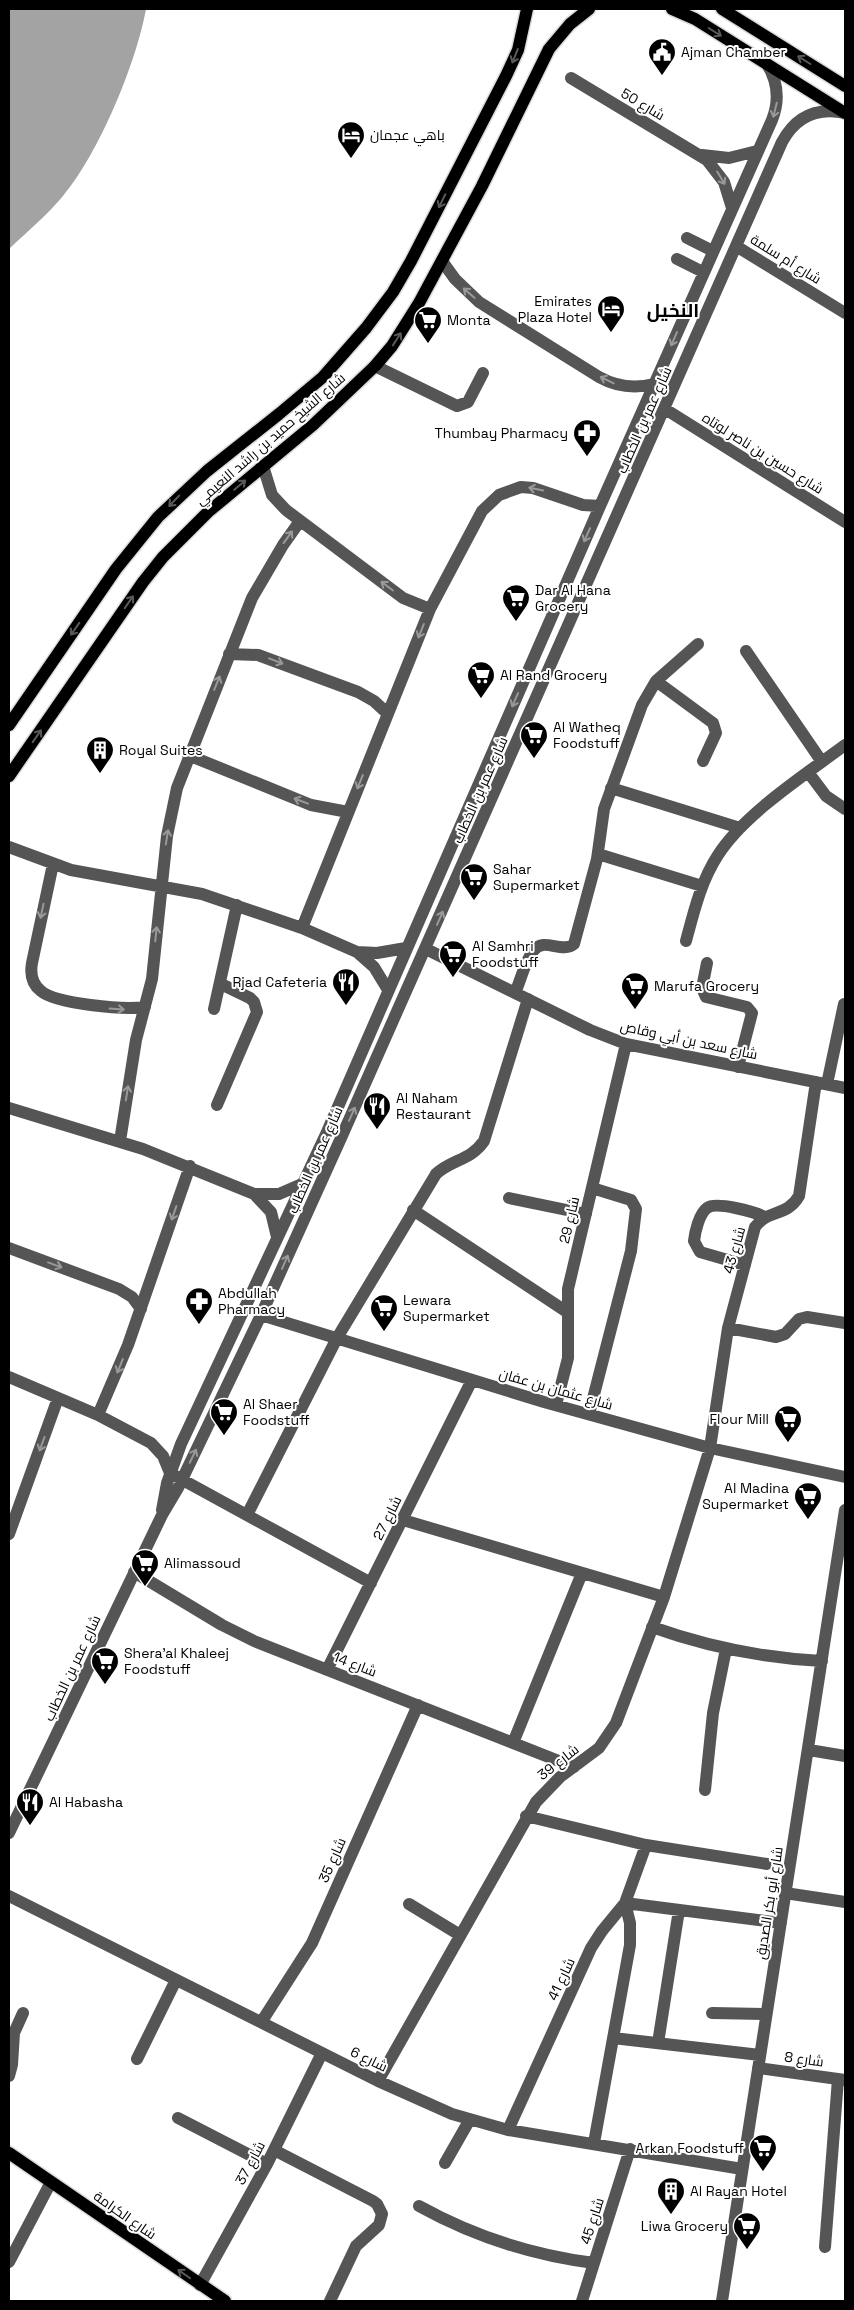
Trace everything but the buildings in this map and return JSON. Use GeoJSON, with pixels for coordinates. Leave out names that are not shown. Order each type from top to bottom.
{"type":"FeatureCollection","features":[{"type":"Feature","properties":{"kind":"main road","name":"شارع الشيخ حميد بن راشد النعيمي"},"geometry":{"type":"LineString","coordinates":[[9,725],[116,569],[158,517],[207,471],[323,377],[366,328],[393,292],[429,229],[506,76],[518,50],[527,9]]}},
{"type":"Feature","properties":{"kind":"main road","name":"شارع الشيخ حميد بن راشد النعيمي"},"geometry":{"type":"LineString","coordinates":[[9,776],[143,582],[163,557],[208,512],[313,425],[376,366],[403,330],[442,261],[482,186],[549,49],[570,24],[590,9]]}},
{"type":"Feature","properties":{"kind":"main road"},"geometry":{"type":"LineString","coordinates":[[672,9],[695,19],[845,113]]}},
{"type":"Feature","properties":{"kind":"main road"},"geometry":{"type":"LineString","coordinates":[[722,9],[845,86]]}},
{"type":"Feature","properties":{"kind":"main road","name":"شارع الكرامة"},"geometry":{"type":"LineString","coordinates":[[9,2153],[225,2301]]}},
{"type":"Feature","properties":{"kind":"street","name":"شارع عمر بن الخطاب"},"geometry":{"type":"LineString","coordinates":[[162,1515],[170,1473],[181,1444],[327,1132],[613,476],[772,120],[777,104],[776,87],[767,64]]}},
{"type":"Feature","properties":{"kind":"street","name":"شارع 50"},"geometry":{"type":"LineString","coordinates":[[571,78],[699,155],[714,166],[724,182],[732,208]]}},
{"type":"Feature","properties":{"kind":"street","name":"شارع عمر بن الخطاب"},"geometry":{"type":"LineString","coordinates":[[9,1833],[134,1572],[182,1479],[261,1315],[704,322],[762,184],[787,133],[794,124],[813,112],[824,110],[845,113]]}},
{"type":"Feature","properties":{"kind":"street","name":"شارع 50"},"geometry":{"type":"LineString","coordinates":[[699,155],[729,158],[757,151]]}},
{"type":"Feature","properties":{"kind":"street"},"geometry":{"type":"LineString","coordinates":[[687,238],[712,251]]}},
{"type":"Feature","properties":{"kind":"street","name":"شارع أم سلمة"},"geometry":{"type":"LineString","coordinates":[[736,246],[845,313]]}},
{"type":"Feature","properties":{"kind":"street"},"geometry":{"type":"LineString","coordinates":[[677,259],[703,272]]}},
{"type":"Feature","properties":{"kind":"street"},"geometry":{"type":"LineString","coordinates":[[442,261],[455,279],[479,302],[609,382],[643,387],[654,384]]}},
{"type":"Feature","properties":{"kind":"street"},"geometry":{"type":"LineString","coordinates":[[685,314],[697,312],[704,322]]}},
{"type":"Feature","properties":{"kind":"street"},"geometry":{"type":"LineString","coordinates":[[376,366],[457,406],[468,402],[483,373]]}},
{"type":"Feature","properties":{"kind":"street","name":"شارع حسين بن ناصر لوتاه"},"geometry":{"type":"LineString","coordinates":[[665,409],[845,522]]}},
{"type":"Feature","properties":{"kind":"street"},"geometry":{"type":"LineString","coordinates":[[264,466],[265,476],[272,494],[278,503],[402,598],[430,609]]}},
{"type":"Feature","properties":{"kind":"street"},"geometry":{"type":"LineString","coordinates":[[613,476],[623,484],[632,484]]}},
{"type":"Feature","properties":{"kind":"street"},"geometry":{"type":"LineString","coordinates":[[302,928],[430,609],[482,511],[499,494],[521,487],[533,488],[575,503],[600,506]]}},
{"type":"Feature","properties":{"kind":"street"},"geometry":{"type":"LineString","coordinates":[[120,1141],[136,1040],[152,979],[161,885],[171,812],[188,755],[246,612],[263,578],[300,521]]}},
{"type":"Feature","properties":{"kind":"street"},"geometry":{"type":"LineString","coordinates":[[515,993],[534,950],[542,945],[566,949],[574,944],[598,854],[602,816],[642,705],[656,681],[698,644]]}},
{"type":"Feature","properties":{"kind":"street"},"geometry":{"type":"LineString","coordinates":[[746,651],[822,762]]}},
{"type":"Feature","properties":{"kind":"street"},"geometry":{"type":"LineString","coordinates":[[229,654],[258,655],[340,685],[366,696],[388,714]]}},
{"type":"Feature","properties":{"kind":"street"},"geometry":{"type":"LineString","coordinates":[[656,681],[713,723],[716,733],[702,762]]}},
{"type":"Feature","properties":{"kind":"street"},"geometry":{"type":"LineString","coordinates":[[686,941],[702,886],[718,855],[740,828],[808,772],[845,745]]}},
{"type":"Feature","properties":{"kind":"street"},"geometry":{"type":"LineString","coordinates":[[188,755],[311,805],[348,812]]}},
{"type":"Feature","properties":{"kind":"street"},"geometry":{"type":"LineString","coordinates":[[808,772],[826,796],[845,809]]}},
{"type":"Feature","properties":{"kind":"street"},"geometry":{"type":"LineString","coordinates":[[611,788],[740,828]]}},
{"type":"Feature","properties":{"kind":"street"},"geometry":{"type":"LineString","coordinates":[[10,846],[52,864],[89,874],[161,885],[237,905],[302,928],[357,952],[374,966],[388,990]]}},
{"type":"Feature","properties":{"kind":"street"},"geometry":{"type":"LineString","coordinates":[[598,854],[702,886]]}},
{"type":"Feature","properties":{"kind":"street"},"geometry":{"type":"LineString","coordinates":[[52,864],[32,963],[32,980],[36,987],[51,996],[108,1008],[130,1009],[145,1007]]}},
{"type":"Feature","properties":{"kind":"street"},"geometry":{"type":"LineString","coordinates":[[214,1009],[237,905]]}},
{"type":"Feature","properties":{"kind":"street"},"geometry":{"type":"LineString","coordinates":[[357,952],[382,953],[406,948]]}},
{"type":"Feature","properties":{"kind":"street","name":"شارع سعد بن أبي وقاص"},"geometry":{"type":"LineString","coordinates":[[426,948],[590,1030],[626,1044],[845,1088]]}},
{"type":"Feature","properties":{"kind":"street"},"geometry":{"type":"LineString","coordinates":[[707,964],[702,988],[706,997],[747,1007],[752,1013],[738,1067]]}},
{"type":"Feature","properties":{"kind":"street"},"geometry":{"type":"LineString","coordinates":[[217,1105],[257,1012],[250,998],[221,984]]}},
{"type":"Feature","properties":{"kind":"street"},"geometry":{"type":"LineString","coordinates":[[247,1515],[337,1338],[413,1210],[436,1174],[442,1168],[473,1153],[484,1141],[528,999]]}},
{"type":"Feature","properties":{"kind":"street","name":"شارع 43"},"geometry":{"type":"LineString","coordinates":[[710,1448],[728,1328],[756,1227],[765,1217],[787,1210],[799,1196],[822,1083],[844,1004]]}},
{"type":"Feature","properties":{"kind":"street","name":"شارع 29"},"geometry":{"type":"LineString","coordinates":[[556,1405],[568,1358],[568,1289],[626,1044]]}},
{"type":"Feature","properties":{"kind":"street"},"geometry":{"type":"LineString","coordinates":[[9,1108],[120,1141],[190,1166],[254,1194],[271,1212],[278,1237]]}},
{"type":"Feature","properties":{"kind":"street"},"geometry":{"type":"LineString","coordinates":[[327,1132],[334,1130],[340,1134],[341,1138]]}},
{"type":"Feature","properties":{"kind":"street"},"geometry":{"type":"LineString","coordinates":[[98,1415],[141,1309],[190,1166]]}},
{"type":"Feature","properties":{"kind":"street"},"geometry":{"type":"LineString","coordinates":[[254,1194],[279,1194],[302,1184]]}},
{"type":"Feature","properties":{"kind":"street"},"geometry":{"type":"LineString","coordinates":[[589,1414],[627,1268],[636,1209],[631,1200],[592,1188]]}},
{"type":"Feature","properties":{"kind":"street"},"geometry":{"type":"LineString","coordinates":[[509,1198],[586,1214]]}},
{"type":"Feature","properties":{"kind":"street"},"geometry":{"type":"LineString","coordinates":[[745,1265],[700,1252],[694,1241],[702,1214],[707,1207],[715,1205],[750,1211],[765,1217]]}},
{"type":"Feature","properties":{"kind":"street"},"geometry":{"type":"LineString","coordinates":[[413,1210],[567,1312]]}},
{"type":"Feature","properties":{"kind":"street"},"geometry":{"type":"LineString","coordinates":[[9,1248],[119,1289],[132,1297],[141,1309]]}},
{"type":"Feature","properties":{"kind":"street","name":"شارع عثمان بن عفان"},"geometry":{"type":"LineString","coordinates":[[261,1315],[556,1405],[710,1448],[845,1477]]}},
{"type":"Feature","properties":{"kind":"street"},"geometry":{"type":"LineString","coordinates":[[728,1328],[776,1337],[785,1334],[799,1319],[807,1318],[845,1323]]}},
{"type":"Feature","properties":{"kind":"street"},"geometry":{"type":"LineString","coordinates":[[9,1377],[98,1415],[151,1443],[163,1456],[170,1473],[372,1582]]}},
{"type":"Feature","properties":{"kind":"street","name":"شارع 27"},"geometry":{"type":"LineString","coordinates":[[327,1670],[472,1380]]}},
{"type":"Feature","properties":{"kind":"street"},"geometry":{"type":"LineString","coordinates":[[206,1392],[210,1400],[220,1400]]}},
{"type":"Feature","properties":{"kind":"street"},"geometry":{"type":"LineString","coordinates":[[9,1534],[58,1398]]}},
{"type":"Feature","properties":{"kind":"street"},"geometry":{"type":"LineString","coordinates":[[151,1443],[181,1444]]}},
{"type":"Feature","properties":{"kind":"street","name":"شارع 39"},"geometry":{"type":"LineString","coordinates":[[378,2080],[526,1816],[547,1788],[587,1759],[609,1736],[664,1597],[710,1448]]}},
{"type":"Feature","properties":{"kind":"street","name":"شارع أبو بكر الصديق"},"geometry":{"type":"LineString","coordinates":[[722,2301],[845,1510]]}},
{"type":"Feature","properties":{"kind":"street"},"geometry":{"type":"LineString","coordinates":[[403,1520],[664,1597]]}},
{"type":"Feature","properties":{"kind":"street","name":"شارع 14"},"geometry":{"type":"LineString","coordinates":[[134,1572],[238,1633],[574,1767]]}},
{"type":"Feature","properties":{"kind":"street"},"geometry":{"type":"LineString","coordinates":[[514,1743],[582,1573]]}},
{"type":"Feature","properties":{"kind":"street"},"geometry":{"type":"LineString","coordinates":[[652,1627],[726,1650],[774,1658],[822,1661]]}},
{"type":"Feature","properties":{"kind":"street"},"geometry":{"type":"LineString","coordinates":[[705,1790],[713,1713],[726,1650]]}},
{"type":"Feature","properties":{"kind":"street","name":"شارع 35"},"geometry":{"type":"LineString","coordinates":[[262,2021],[312,1943],[418,1706]]}},
{"type":"Feature","properties":{"kind":"street"},"geometry":{"type":"LineString","coordinates":[[809,1750],[845,1756]]}},
{"type":"Feature","properties":{"kind":"street"},"geometry":{"type":"LineString","coordinates":[[526,1816],[646,1845],[766,1864]]}},
{"type":"Feature","properties":{"kind":"street","name":"شارع 41"},"geometry":{"type":"LineString","coordinates":[[508,2130],[591,1948],[625,1903],[646,1845]]}},
{"type":"Feature","properties":{"kind":"street"},"geometry":{"type":"LineString","coordinates":[[785,1892],[845,1902]]}},
{"type":"Feature","properties":{"kind":"street","name":"شارع 6"},"geometry":{"type":"LineString","coordinates":[[9,1896],[262,2021],[322,2053],[469,2120],[508,2130],[742,2168]]}},
{"type":"Feature","properties":{"kind":"street"},"geometry":{"type":"LineString","coordinates":[[594,2143],[631,1934],[625,1903],[781,1923]]}},
{"type":"Feature","properties":{"kind":"street"},"geometry":{"type":"LineString","coordinates":[[409,1904],[460,1935]]}},
{"type":"Feature","properties":{"kind":"street"},"geometry":{"type":"LineString","coordinates":[[658,2043],[679,1910]]}},
{"type":"Feature","properties":{"kind":"street"},"geometry":{"type":"LineString","coordinates":[[137,2058],[176,1980]]}},
{"type":"Feature","properties":{"kind":"street"},"geometry":{"type":"LineString","coordinates":[[9,2076],[12,2065],[14,2033],[23,2013]]}},
{"type":"Feature","properties":{"kind":"street"},"geometry":{"type":"LineString","coordinates":[[712,2013],[766,2014]]}},
{"type":"Feature","properties":{"kind":"street","name":"شارع 8"},"geometry":{"type":"LineString","coordinates":[[613,2038],[658,2043],[842,2079]]}},
{"type":"Feature","properties":{"kind":"street","name":"شارع 37"},"geometry":{"type":"LineString","coordinates":[[200,2285],[267,2164],[322,2053]]}},
{"type":"Feature","properties":{"kind":"street"},"geometry":{"type":"LineString","coordinates":[[825,2246],[842,2079]]}},
{"type":"Feature","properties":{"kind":"street"},"geometry":{"type":"LineString","coordinates":[[178,2118],[267,2164]]}},
{"type":"Feature","properties":{"kind":"street"},"geometry":{"type":"LineString","coordinates":[[445,2163],[469,2120]]}},
{"type":"Feature","properties":{"kind":"street","name":"شارع 45"},"geometry":{"type":"LineString","coordinates":[[582,2301],[630,2149]]}},
{"type":"Feature","properties":{"kind":"street"},"geometry":{"type":"LineString","coordinates":[[274,2150],[372,2201],[377,2204],[382,2214],[379,2225],[356,2246],[330,2301]]}},
{"type":"Feature","properties":{"kind":"street"},"geometry":{"type":"LineString","coordinates":[[9,2262],[51,2182]]}},
{"type":"Feature","properties":{"kind":"street"},"geometry":{"type":"LineString","coordinates":[[419,2206],[474,2234],[501,2244],[533,2253],[594,2263]]}},
{"type":"Feature","properties":{"kind":"shaded area"},"geometry":{"type":"Polygon","coordinates":[[[9,9],[146,9],[125,81],[90,156],[63,196],[44,217],[9,249],[9,9]]]}},
{"type":"Feature","properties":{"kind":"place","name":"Ajman Chamber"},"geometry":{"type":"Point","coordinates":[662,76]}},
{"type":"Feature","properties":{"kind":"place","name":"باهي عجمان"},"geometry":{"type":"Point","coordinates":[351,159]}},
{"type":"Feature","properties":{"kind":"place","name":"Emirates Plaza Hotel"},"geometry":{"type":"Point","coordinates":[611,333]}},
{"type":"Feature","properties":{"kind":"place","name":"Monta"},"geometry":{"type":"Point","coordinates":[428,344]}},
{"type":"Feature","properties":{"kind":"place","name":"Thumbay Pharmacy"},"geometry":{"type":"Point","coordinates":[587,457]}},
{"type":"Feature","properties":{"kind":"place","name":"Dar Al Hana Grocery"},"geometry":{"type":"Point","coordinates":[516,622]}},
{"type":"Feature","properties":{"kind":"place","name":"Al Rand Grocery"},"geometry":{"type":"Point","coordinates":[481,699]}},
{"type":"Feature","properties":{"kind":"place","name":"Al Watheq Foodstuff"},"geometry":{"type":"Point","coordinates":[534,759]}},
{"type":"Feature","properties":{"kind":"place","name":"Royal Suites"},"geometry":{"type":"Point","coordinates":[100,774]}},
{"type":"Feature","properties":{"kind":"place","name":"Sahar Supermarket"},"geometry":{"type":"Point","coordinates":[474,901]}},
{"type":"Feature","properties":{"kind":"place","name":"Al Samhri Foodstuff"},"geometry":{"type":"Point","coordinates":[453,978]}},
{"type":"Feature","properties":{"kind":"place","name":"Rjad Cafeteria"},"geometry":{"type":"Point","coordinates":[346,1006]}},
{"type":"Feature","properties":{"kind":"place","name":"Marufa Grocery"},"geometry":{"type":"Point","coordinates":[635,1010]}},
{"type":"Feature","properties":{"kind":"place","name":"Al Naham Restaurant"},"geometry":{"type":"Point","coordinates":[377,1130]}},
{"type":"Feature","properties":{"kind":"place","name":"Abdullah Pharmacy"},"geometry":{"type":"Point","coordinates":[199,1325]}},
{"type":"Feature","properties":{"kind":"place","name":"Lewara Supermarket"},"geometry":{"type":"Point","coordinates":[384,1332]}},
{"type":"Feature","properties":{"kind":"place","name":"Al Shaer Foodstuff"},"geometry":{"type":"Point","coordinates":[224,1436]}},
{"type":"Feature","properties":{"kind":"place","name":"Flour Mill"},"geometry":{"type":"Point","coordinates":[788,1443]}},
{"type":"Feature","properties":{"kind":"place","name":"Al Madina Supermarket"},"geometry":{"type":"Point","coordinates":[808,1520]}},
{"type":"Feature","properties":{"kind":"place","name":"Alimassoud"},"geometry":{"type":"Point","coordinates":[145,1587]}},
{"type":"Feature","properties":{"kind":"place","name":"Shera'al Khaleej Foodstuff"},"geometry":{"type":"Point","coordinates":[105,1685]}},
{"type":"Feature","properties":{"kind":"place","name":"Al Habasha"},"geometry":{"type":"Point","coordinates":[30,1826]}},
{"type":"Feature","properties":{"kind":"place","name":"Arkan Foodstuff"},"geometry":{"type":"Point","coordinates":[763,2172]}},
{"type":"Feature","properties":{"kind":"place","name":"Al Rayan Hotel"},"geometry":{"type":"Point","coordinates":[671,2215]}},
{"type":"Feature","properties":{"kind":"place","name":"Liwa Grocery"},"geometry":{"type":"Point","coordinates":[747,2250]}},
{"type":"Feature","properties":{"kind":"district","name":"النخيل"},"geometry":{"type":"Point","coordinates":[673,310]}}]}
